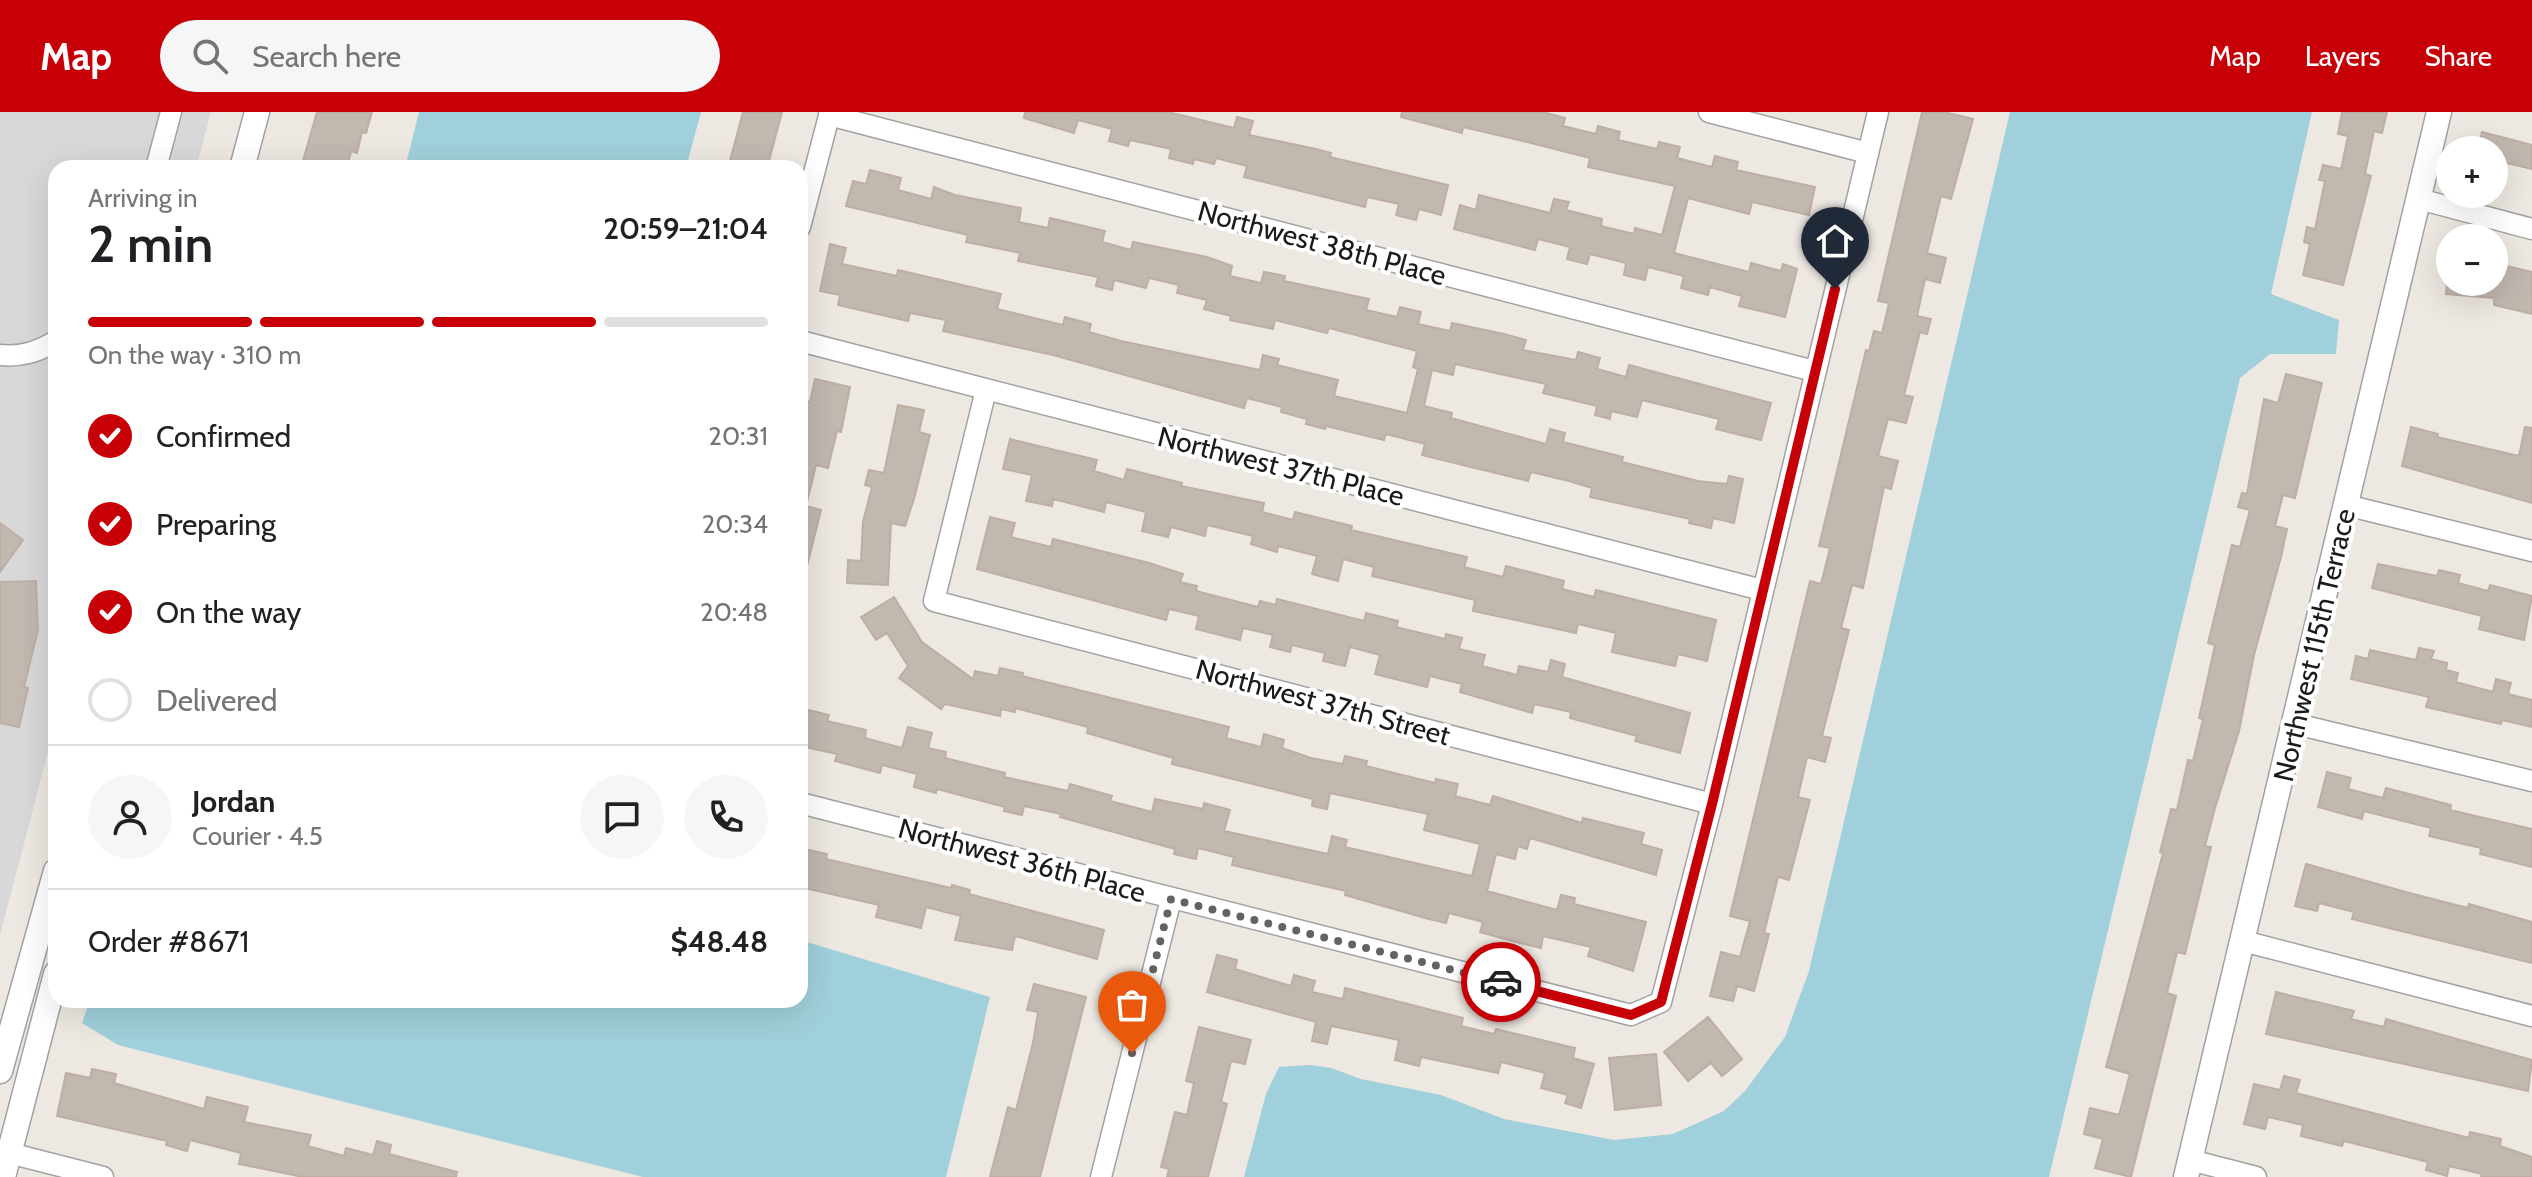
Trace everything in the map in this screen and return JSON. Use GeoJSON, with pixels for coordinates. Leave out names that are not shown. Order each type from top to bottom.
{"type":"FeatureCollection","features":[{"type":"Feature","properties":{"kind":"street"},"geometry":{"type":"LineString","coordinates":[[158,160],[171,112]]}},
{"type":"Feature","properties":{"kind":"street"},"geometry":{"type":"LineString","coordinates":[[244,160],[257,112]]}},
{"type":"Feature","properties":{"kind":"street"},"geometry":{"type":"LineString","coordinates":[[1709,112],[1868,153]]}},
{"type":"Feature","properties":{"kind":"street"},"geometry":{"type":"LineString","coordinates":[[1712,804],[1878,112]]}},
{"type":"Feature","properties":{"kind":"street","name":"Northwest 115th Terrace"},"geometry":{"type":"LineString","coordinates":[[2188,1169],[2439,112]]}},
{"type":"Feature","properties":{"kind":"street"},"geometry":{"type":"LineString","coordinates":[[808,196],[829,114]]}},
{"type":"Feature","properties":{"kind":"street","name":"Northwest 38th Place"},"geometry":{"type":"LineString","coordinates":[[829,114],[1814,371]]}},
{"type":"Feature","properties":{"kind":"street"},"geometry":{"type":"LineString","coordinates":[[2419,199],[2532,229]]}},
{"type":"Feature","properties":{"kind":"street","name":"Northwest 37th Place"},"geometry":{"type":"LineString","coordinates":[[808,343],[1762,590]]}},
{"type":"Feature","properties":{"kind":"street"},"geometry":{"type":"LineString","coordinates":[[0,355],[18,357],[48,346]]}},
{"type":"Feature","properties":{"kind":"street","name":"Northwest 37th Street"},"geometry":{"type":"LineString","coordinates":[[986,390],[934,601],[1712,804]]}},
{"type":"Feature","properties":{"kind":"street"},"geometry":{"type":"LineString","coordinates":[[2346,505],[2532,551]]}},
{"type":"Feature","properties":{"kind":"street"},"geometry":{"type":"LineString","coordinates":[[2296,724],[2532,781]]}},
{"type":"Feature","properties":{"kind":"street","name":"Northwest 36th Place"},"geometry":{"type":"LineString","coordinates":[[808,805],[1631,1015],[1661,1002],[1712,804]]}},
{"type":"Feature","properties":{"kind":"street"},"geometry":{"type":"LineString","coordinates":[[1101,1177],[1171,899]]}},
{"type":"Feature","properties":{"kind":"street"},"geometry":{"type":"LineString","coordinates":[[0,1071],[48,900]]}},
{"type":"Feature","properties":{"kind":"street"},"geometry":{"type":"LineString","coordinates":[[2243,941],[2532,1016]]}},
{"type":"Feature","properties":{"kind":"street"},"geometry":{"type":"LineString","coordinates":[[3,1177],[3,1150],[48,1001]]}},
{"type":"Feature","properties":{"kind":"street"},"geometry":{"type":"LineString","coordinates":[[3,1150],[103,1177]]}},
{"type":"Feature","properties":{"kind":"street"},"geometry":{"type":"LineString","coordinates":[[2188,1169],[2256,1177]]}},
{"type":"Feature","properties":{"kind":"shaded area"},"geometry":{"type":"Polygon","coordinates":[[[0,112],[211,112],[198,160],[48,160],[48,752],[0,935],[0,112]]]}},
{"type":"Feature","properties":{"kind":"water"},"geometry":{"type":"Polygon","coordinates":[[[419,112],[701,112],[688,160],[407,160],[419,112]]]}},
{"type":"Feature","properties":{"kind":"water"},"geometry":{"type":"Polygon","coordinates":[[[2010,112],[2312,112],[2271,294],[2339,320],[2336,354],[2270,354],[2240,378],[2049,1177],[1244,1177],[1266,1094],[1279,1067],[1311,1065],[1331,1068],[1361,1079],[1441,1095],[1504,1119],[1614,1140],[1673,1134],[1724,1111],[1745,1091],[1785,1037],[1809,971],[2010,112]]]}},
{"type":"Feature","properties":{"kind":"water"},"geometry":{"type":"Polygon","coordinates":[[[808,942],[990,997],[946,1177],[643,1177],[118,1045],[82,1023],[87,1008],[808,1008],[808,942]]]}},
{"type":"Feature","properties":{"kind":"building"},"geometry":{"type":"Polygon","coordinates":[[[317,112],[372,112],[366,133],[362,132],[357,153],[351,151],[349,160],[303,160],[317,112]]]}},
{"type":"Feature","properties":{"kind":"building"},"geometry":{"type":"Polygon","coordinates":[[[743,112],[782,112],[769,160],[730,160],[743,112]]]}},
{"type":"Feature","properties":{"kind":"building"},"geometry":{"type":"Polygon","coordinates":[[[1025,112],[1168,112],[1234,128],[1237,117],[1253,121],[1249,135],[1316,149],[1331,153],[1330,157],[1448,185],[1441,215],[1419,209],[1416,220],[1396,215],[1399,204],[1367,197],[1365,207],[1244,177],[1247,166],[1216,158],[1214,164],[1194,159],[1193,164],[1169,158],[1171,149],[1130,140],[1128,146],[1109,141],[1112,129],[1078,120],[1074,133],[1024,118],[1025,112]]]}},
{"type":"Feature","properties":{"kind":"building"},"geometry":{"type":"Polygon","coordinates":[[[1402,112],[1543,112],[1565,118],[1563,126],[1596,134],[1598,126],[1620,132],[1618,140],[1657,149],[1659,142],[1680,147],[1677,158],[1712,167],[1715,156],[1738,162],[1736,170],[1815,187],[1809,215],[1752,202],[1749,214],[1688,198],[1674,253],[1749,272],[1751,263],[1781,271],[1783,264],[1797,269],[1785,317],[1739,306],[1742,296],[1710,287],[1708,295],[1681,288],[1684,276],[1648,267],[1645,280],[1624,275],[1626,263],[1590,254],[1587,264],[1567,259],[1570,247],[1538,239],[1535,250],[1454,229],[1460,205],[1476,210],[1479,195],[1550,213],[1554,199],[1569,202],[1566,210],[1602,219],[1601,226],[1634,234],[1635,228],[1662,235],[1675,186],[1588,167],[1590,158],[1523,141],[1463,127],[1462,133],[1401,117],[1402,112]]]}},
{"type":"Feature","properties":{"kind":"building"},"geometry":{"type":"Polygon","coordinates":[[[1922,112],[1944,112],[1973,119],[1951,199],[1941,196],[1927,253],[1946,258],[1940,283],[1925,279],[1917,316],[1931,319],[1927,334],[1920,332],[1904,395],[1913,397],[1906,423],[1888,419],[1878,456],[1898,461],[1891,489],[1884,487],[1863,588],[1852,585],[1841,628],[1849,630],[1822,736],[1831,738],[1825,762],[1807,757],[1798,797],[1810,800],[1789,880],[1778,877],[1764,933],[1769,934],[1754,991],[1737,986],[1733,1001],[1710,996],[1721,952],[1740,957],[1750,921],[1730,916],[1810,581],[1821,584],[1830,548],[1819,546],[1866,350],[1869,351],[1874,331],[1882,333],[1889,303],[1878,301],[1922,112]]]}},
{"type":"Feature","properties":{"kind":"building"},"geometry":{"type":"Polygon","coordinates":[[[2342,112],[2387,112],[2382,133],[2374,131],[2365,174],[2371,176],[2343,285],[2303,275],[2310,244],[2304,242],[2307,227],[2315,229],[2325,181],[2319,180],[2323,165],[2341,169],[2348,136],[2338,134],[2342,112]]]}},
{"type":"Feature","properties":{"kind":"building"},"geometry":{"type":"Polygon","coordinates":[[[2508,139],[2532,145],[2532,169],[2508,163],[2508,139]]]}},
{"type":"Feature","properties":{"kind":"building"},"geometry":{"type":"Polygon","coordinates":[[[870,170],[901,178],[898,190],[931,199],[934,187],[955,195],[1021,208],[1019,222],[1048,228],[1050,218],[1105,231],[1102,242],[1131,250],[1133,242],[1207,257],[1232,266],[1230,276],[1261,283],[1264,272],[1285,276],[1284,281],[1369,299],[1366,310],[1397,317],[1400,307],[1421,312],[1418,324],[1450,331],[1452,323],[1504,334],[1526,340],[1523,350],[1576,360],[1578,352],[1600,358],[1597,369],[1626,377],[1629,365],[1771,403],[1761,440],[1716,429],[1719,419],[1642,400],[1637,417],[1611,411],[1610,419],[1595,415],[1597,406],[1543,393],[1546,384],[1455,364],[1453,375],[1432,370],[1424,406],[1452,413],[1451,418],[1546,444],[1550,429],[1565,433],[1563,442],[1623,457],[1622,462],[1698,481],[1727,484],[1729,476],[1743,479],[1734,523],[1713,518],[1711,528],[1689,523],[1690,519],[1590,497],[1592,488],[1569,481],[1531,472],[1528,481],[1422,455],[1425,444],[1386,434],[1384,440],[1326,426],[1325,429],[1306,424],[1307,419],[1281,412],[1282,407],[1247,398],[1244,408],[1053,355],[943,331],[946,320],[910,313],[908,321],[838,305],[840,295],[820,291],[830,244],[846,248],[842,264],[897,276],[898,270],[1001,294],[997,309],[1063,325],[1065,317],[1091,324],[1089,332],[1121,341],[1260,370],[1263,355],[1279,359],[1277,365],[1338,380],[1334,396],[1407,413],[1418,369],[1413,367],[1417,351],[1329,328],[1327,333],[1275,320],[1273,329],[1230,320],[1231,316],[1204,309],[1207,300],[1177,293],[1179,285],[1149,278],[1146,288],[1114,280],[1112,290],[1096,286],[1098,277],[1018,261],[1020,253],[966,242],[968,235],[846,206],[853,181],[866,184],[870,170]]]}},
{"type":"Feature","properties":{"kind":"building"},"geometry":{"type":"Polygon","coordinates":[[[2508,266],[2532,272],[2532,314],[2494,305],[2494,298],[2470,296],[2508,296],[2508,266]]]}},
{"type":"Feature","properties":{"kind":"building"},"geometry":{"type":"Polygon","coordinates":[[[2286,374],[2322,383],[2295,498],[2283,495],[2275,526],[2287,529],[2281,557],[2254,655],[2239,731],[2205,846],[2211,847],[2185,954],[2177,952],[2167,993],[2176,996],[2131,1177],[2095,1168],[2103,1139],[2084,1134],[2090,1108],[2119,1115],[2130,1074],[2106,1067],[2163,853],[2160,852],[2171,809],[2177,810],[2188,760],[2193,761],[2203,719],[2199,718],[2215,645],[2208,643],[2232,545],[2240,547],[2250,510],[2238,507],[2242,493],[2247,494],[2264,399],[2278,403],[2286,374]]]}},
{"type":"Feature","properties":{"kind":"building"},"geometry":{"type":"Polygon","coordinates":[[[815,379],[850,387],[841,432],[837,431],[828,468],[816,465],[808,498],[808,402],[815,379]]]}},
{"type":"Feature","properties":{"kind":"building"},"geometry":{"type":"Polygon","coordinates":[[[898,405],[924,410],[919,432],[930,435],[914,499],[905,526],[891,523],[888,585],[847,583],[848,560],[861,561],[863,522],[872,487],[865,485],[869,470],[884,473],[898,405]]]}},
{"type":"Feature","properties":{"kind":"building"},"geometry":{"type":"Polygon","coordinates":[[[2411,427],[2438,434],[2437,437],[2519,456],[2525,427],[2532,428],[2532,503],[2402,466],[2411,427]]]}},
{"type":"Feature","properties":{"kind":"building"},"geometry":{"type":"Polygon","coordinates":[[[1010,439],[1097,460],[1094,471],[1124,480],[1127,469],[1182,483],[1181,486],[1264,503],[1262,512],[1293,520],[1295,512],[1352,526],[1351,530],[1467,557],[1464,567],[1503,577],[1506,566],[1564,581],[1562,589],[1594,597],[1596,590],[1716,620],[1707,661],[1678,654],[1675,666],[1612,652],[1616,633],[1578,624],[1576,633],[1473,611],[1475,600],[1372,576],[1374,567],[1343,559],[1338,581],[1312,574],[1317,556],[1278,546],[1277,552],[1251,544],[1253,536],[1207,525],[1205,536],[1171,527],[1168,537],[1142,531],[1146,512],[1106,502],[1104,512],[1053,499],[1052,506],[1026,501],[1032,475],[1003,469],[1010,439]]]}},
{"type":"Feature","properties":{"kind":"building"},"geometry":{"type":"Polygon","coordinates":[[[808,507],[821,510],[808,562],[808,507]]]}},
{"type":"Feature","properties":{"kind":"building"},"geometry":{"type":"Polygon","coordinates":[[[990,517],[1015,523],[1011,537],[1051,547],[1053,539],[1149,563],[1183,574],[1180,582],[1197,586],[1196,591],[1258,607],[1260,601],[1276,605],[1277,599],[1364,621],[1366,613],[1398,621],[1396,627],[1445,639],[1446,634],[1462,638],[1459,649],[1485,655],[1482,666],[1517,675],[1519,666],[1548,672],[1551,660],[1565,664],[1562,677],[1690,713],[1680,753],[1635,741],[1637,736],[1570,718],[1571,712],[1534,704],[1532,713],[1460,692],[1462,684],[1430,676],[1427,687],[1375,674],[1380,655],[1350,647],[1345,666],[1323,661],[1325,653],[1292,645],[1290,652],[1270,647],[1273,635],[1243,628],[1240,640],[1196,629],[1199,616],[1169,609],[1166,620],[977,569],[990,517]]]}},
{"type":"Feature","properties":{"kind":"building"},"geometry":{"type":"Polygon","coordinates":[[[0,523],[23,540],[0,572],[0,523]]]}},
{"type":"Feature","properties":{"kind":"building"},"geometry":{"type":"Polygon","coordinates":[[[2378,564],[2437,576],[2439,570],[2460,575],[2458,583],[2488,591],[2490,585],[2532,596],[2524,640],[2479,629],[2482,616],[2372,588],[2378,564]]]}},
{"type":"Feature","properties":{"kind":"building"},"geometry":{"type":"Polygon","coordinates":[[[36,581],[38,630],[24,687],[28,688],[19,727],[0,723],[0,582],[36,581]]]}},
{"type":"Feature","properties":{"kind":"building"},"geometry":{"type":"Polygon","coordinates":[[[894,597],[922,642],[973,679],[975,671],[998,676],[1000,668],[1023,673],[1022,676],[1229,727],[1226,738],[1261,747],[1264,734],[1284,740],[1282,748],[1311,758],[1343,764],[1345,756],[1367,761],[1366,766],[1435,783],[1436,779],[1458,784],[1455,796],[1490,805],[1493,796],[1582,823],[1583,818],[1644,833],[1641,844],[1662,850],[1656,875],[1530,838],[1527,849],[1518,846],[1515,859],[1496,854],[1487,891],[1557,910],[1561,895],[1575,898],[1574,904],[1646,922],[1633,971],[1588,956],[1591,947],[1543,936],[1541,948],[1520,943],[1480,932],[1483,922],[1449,913],[1446,923],[1425,918],[1345,895],[1346,891],[1232,865],[1234,857],[1198,848],[1196,859],[1174,854],[1175,849],[1060,817],[1061,814],[1024,806],[1022,815],[1004,811],[1005,807],[937,789],[936,793],[914,787],[917,774],[882,765],[880,773],[835,761],[837,754],[808,748],[808,710],[829,715],[827,721],[866,730],[865,738],[902,748],[908,727],[932,733],[928,748],[946,752],[945,758],[1005,773],[1004,777],[1068,791],[1070,784],[1112,796],[1110,801],[1152,812],[1155,799],[1203,809],[1204,803],[1230,810],[1224,831],[1328,854],[1332,836],[1347,840],[1345,847],[1472,876],[1480,844],[1424,830],[1428,814],[1330,793],[1327,809],[1312,806],[1313,799],[1172,764],[1173,758],[1087,733],[1088,727],[1015,708],[1015,712],[1001,709],[1000,716],[945,704],[941,709],[899,678],[908,666],[887,633],[876,640],[861,617],[894,597]]]}},
{"type":"Feature","properties":{"kind":"building"},"geometry":{"type":"Polygon","coordinates":[[[2419,648],[2434,651],[2431,659],[2447,663],[2446,670],[2458,673],[2456,682],[2493,692],[2496,679],[2511,683],[2508,694],[2532,700],[2532,727],[2502,720],[2501,724],[2426,707],[2429,697],[2351,679],[2356,656],[2368,659],[2370,650],[2416,660],[2419,648]]]}},
{"type":"Feature","properties":{"kind":"building"},"geometry":{"type":"Polygon","coordinates":[[[2327,772],[2351,778],[2348,789],[2383,798],[2386,788],[2451,805],[2450,810],[2532,829],[2532,867],[2480,854],[2481,848],[2429,836],[2431,828],[2364,811],[2362,819],[2318,807],[2327,772]]]}},
{"type":"Feature","properties":{"kind":"building"},"geometry":{"type":"Polygon","coordinates":[[[808,850],[827,854],[826,859],[951,888],[952,885],[970,890],[969,894],[1104,930],[1097,959],[1015,936],[1012,950],[955,940],[961,916],[926,907],[921,928],[876,917],[879,905],[808,889],[808,850]]]}},
{"type":"Feature","properties":{"kind":"building"},"geometry":{"type":"Polygon","coordinates":[[[2306,864],[2413,894],[2468,908],[2469,904],[2532,922],[2532,963],[2352,919],[2354,912],[2319,903],[2317,911],[2295,906],[2306,864]]]}},
{"type":"Feature","properties":{"kind":"building"},"geometry":{"type":"Polygon","coordinates":[[[1217,955],[1237,960],[1235,969],[1291,986],[1294,975],[1315,981],[1312,992],[1343,999],[1345,988],[1463,1018],[1461,1026],[1494,1034],[1496,1029],[1575,1048],[1573,1058],[1594,1064],[1581,1108],[1565,1103],[1568,1095],[1541,1088],[1545,1073],[1501,1062],[1498,1073],[1421,1057],[1419,1066],[1395,1060],[1399,1040],[1331,1026],[1327,1044],[1312,1041],[1316,1022],[1207,992],[1217,955]]]}},
{"type":"Feature","properties":{"kind":"building"},"geometry":{"type":"Polygon","coordinates":[[[1034,984],[1086,997],[1040,1177],[990,1177],[1008,1107],[1016,1110],[1033,1043],[1038,1012],[1027,1010],[1034,984]]]}},
{"type":"Feature","properties":{"kind":"building"},"geometry":{"type":"Polygon","coordinates":[[[2276,992],[2354,1011],[2351,1019],[2384,1027],[2386,1019],[2532,1060],[2528,1091],[2266,1034],[2276,992]]]}},
{"type":"Feature","properties":{"kind":"building"},"geometry":{"type":"Polygon","coordinates":[[[1708,1017],[1742,1059],[1722,1076],[1711,1063],[1688,1081],[1664,1052],[1708,1017]]]}},
{"type":"Feature","properties":{"kind":"building"},"geometry":{"type":"Polygon","coordinates":[[[1199,1027],[1251,1040],[1245,1064],[1231,1061],[1221,1102],[1227,1104],[1208,1177],[1167,1177],[1169,1169],[1161,1167],[1175,1112],[1187,1115],[1194,1083],[1186,1081],[1199,1027]]]}},
{"type":"Feature","properties":{"kind":"building"},"geometry":{"type":"Polygon","coordinates":[[[1656,1054],[1661,1105],[1615,1110],[1609,1058],[1656,1054]]]}},
{"type":"Feature","properties":{"kind":"building"},"geometry":{"type":"Polygon","coordinates":[[[92,1069],[116,1074],[114,1083],[204,1109],[207,1097],[248,1107],[244,1122],[311,1135],[308,1146],[344,1156],[346,1148],[373,1155],[377,1141],[391,1145],[389,1154],[457,1172],[456,1177],[303,1177],[239,1164],[241,1153],[190,1140],[187,1151],[166,1145],[167,1141],[57,1116],[66,1073],[90,1078],[92,1069]]]}},
{"type":"Feature","properties":{"kind":"building"},"geometry":{"type":"Polygon","coordinates":[[[2284,1076],[2300,1080],[2296,1093],[2469,1138],[2470,1132],[2501,1139],[2500,1146],[2532,1157],[2532,1177],[2481,1177],[2482,1174],[2449,1166],[2447,1176],[2426,1170],[2428,1162],[2344,1141],[2342,1146],[2301,1136],[2303,1125],[2268,1117],[2265,1129],[2244,1124],[2254,1084],[2280,1090],[2284,1076]]]}},
{"type":"Feature","properties":{"kind":"way so far"},"geometry":{"type":"LineString","coordinates":[[1132,1053],[1171,899],[1501,982]]}},
{"type":"Feature","properties":{"kind":"route"},"geometry":{"type":"LineString","coordinates":[[1501,982],[1631,1015],[1661,1002],[1712,804],[1835,289]]}}]}
